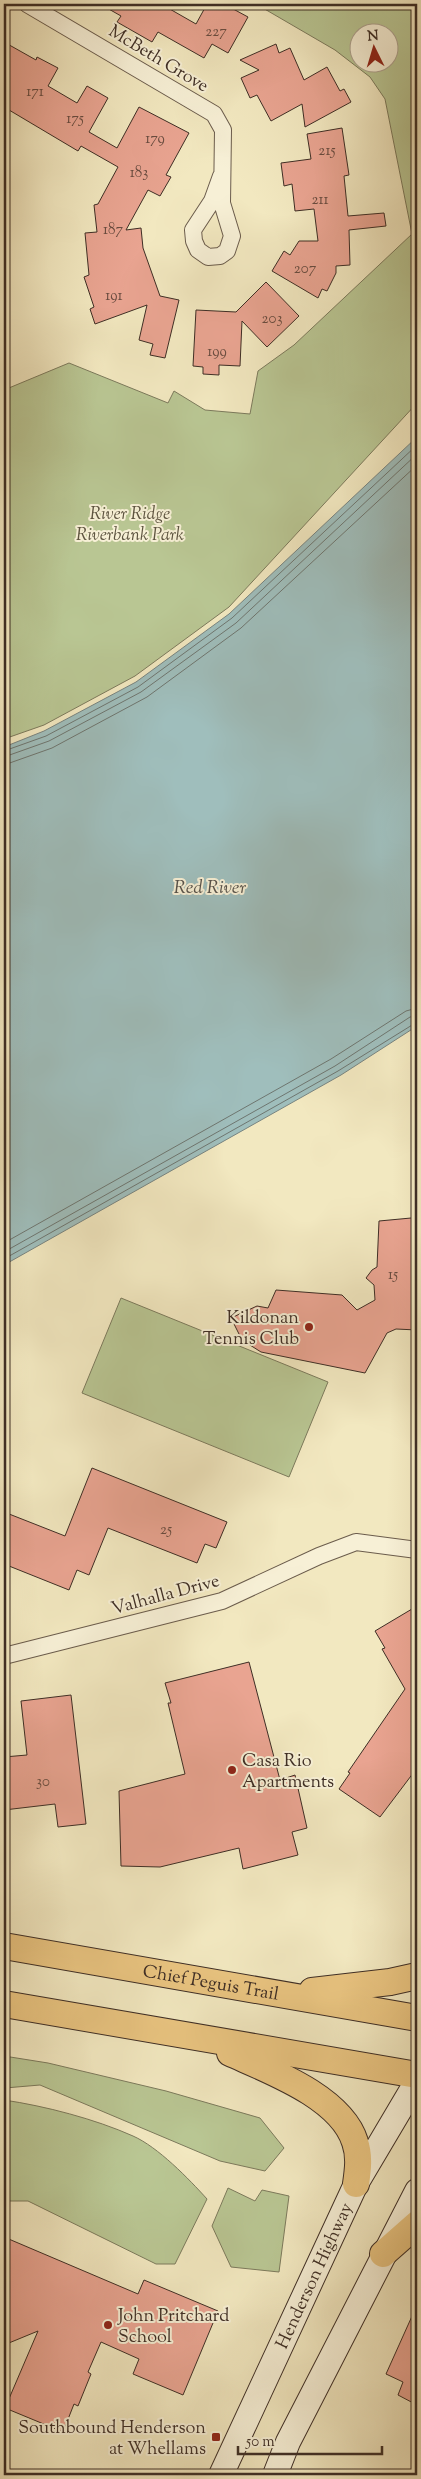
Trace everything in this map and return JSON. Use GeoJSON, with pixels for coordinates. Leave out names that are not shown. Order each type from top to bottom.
{"type":"FeatureCollection","features":[{"type":"Feature","properties":{"kind":"main road","name":"Chief Peguis Trail"},"geometry":{"type":"LineString","coordinates":[[4,1946],[417,2018]]}},
{"type":"Feature","properties":{"kind":"main road"},"geometry":{"type":"LineString","coordinates":[[283,1994],[390,1982],[417,1976]]}},
{"type":"Feature","properties":{"kind":"main road"},"geometry":{"type":"LineString","coordinates":[[4,2004],[417,2075]]}},
{"type":"Feature","properties":{"kind":"main road"},"geometry":{"type":"LineString","coordinates":[[198,2038],[299,2086],[337,2113],[346,2123],[355,2141],[358,2153],[356,2184]]}},
{"type":"Feature","properties":{"kind":"main road","name":"Henderson Highway"},"geometry":{"type":"LineString","coordinates":[[221,2475],[356,2184],[417,2081]]}},
{"type":"Feature","properties":{"kind":"main road"},"geometry":{"type":"LineString","coordinates":[[275,2475],[288,2442],[417,2190]]}},
{"type":"Feature","properties":{"kind":"main road"},"geometry":{"type":"LineString","coordinates":[[383,2254],[417,2224]]}},
{"type":"Feature","properties":{"kind":"street","name":"McBeth Grove"},"geometry":{"type":"LineString","coordinates":[[34,5],[214,114],[223,130],[221,176]]}},
{"type":"Feature","properties":{"kind":"street","name":"Valhalla Drive"},"geometry":{"type":"LineString","coordinates":[[4,1656],[222,1602],[319,1556],[356,1542],[417,1550]]}},
{"type":"Feature","properties":{"kind":"green space","name":"River Ridge Riverbank Park"},"geometry":{"type":"Polygon","coordinates":[[[256,4],[417,4],[417,403],[229,607],[135,676],[44,725],[4,739],[4,390],[69,363],[168,403],[174,391],[205,410],[250,414],[258,371],[294,345],[412,234],[385,99],[370,77],[364,72],[398,72],[398,22],[348,22],[348,60],[335,50],[256,4]]]}},
{"type":"Feature","properties":{"kind":"green space"},"geometry":{"type":"Polygon","coordinates":[[[121,1298],[328,1382],[289,1477],[82,1393],[121,1298]]]}},
{"type":"Feature","properties":{"kind":"green space"},"geometry":{"type":"Polygon","coordinates":[[[4,2056],[48,2063],[166,2091],[260,2118],[284,2148],[265,2171],[220,2161],[40,2085],[5,2088],[4,2092],[4,2056]]]}},
{"type":"Feature","properties":{"kind":"green space"},"geometry":{"type":"Polygon","coordinates":[[[4,2100],[70,2114],[133,2136],[163,2155],[182,2173],[207,2199],[175,2264],[156,2264],[28,2201],[4,2201],[4,2100]]]}},
{"type":"Feature","properties":{"kind":"green space"},"geometry":{"type":"Polygon","coordinates":[[[228,2188],[255,2201],[262,2190],[289,2196],[279,2272],[231,2267],[212,2226],[228,2188]]]}},
{"type":"Feature","properties":{"kind":"water","name":"Red River"},"geometry":{"type":"Polygon","coordinates":[[[417,437],[417,1026],[341,1075],[4,1265],[4,747],[44,731],[136,682],[229,614],[417,437]]]}},
{"type":"Feature","properties":{"kind":"building"},"geometry":{"type":"Polygon","coordinates":[[[100,4],[161,4],[196,24],[207,4],[224,4],[248,17],[228,53],[212,44],[204,58],[158,32],[152,42],[117,22],[121,16],[100,4]]]}},
{"type":"Feature","properties":{"kind":"building"},"geometry":{"type":"Polygon","coordinates":[[[4,42],[36,60],[37,57],[58,68],[48,86],[77,103],[87,86],[108,98],[89,132],[117,148],[139,107],[189,133],[166,175],[171,177],[160,196],[148,190],[126,230],[141,228],[143,248],[160,296],[179,300],[165,358],[150,355],[153,344],[139,340],[147,305],[95,324],[90,309],[94,307],[84,277],[89,275],[85,233],[97,232],[94,205],[98,204],[118,167],[81,146],[78,151],[4,107],[4,42]]]}},
{"type":"Feature","properties":{"kind":"building"},"geometry":{"type":"Polygon","coordinates":[[[276,44],[279,53],[290,48],[304,80],[327,67],[340,91],[344,89],[351,102],[305,127],[302,104],[271,121],[257,95],[250,98],[241,78],[259,70],[240,60],[276,44]]]}},
{"type":"Feature","properties":{"kind":"building"},"geometry":{"type":"Polygon","coordinates":[[[342,128],[349,175],[344,176],[348,216],[384,213],[386,226],[349,230],[350,265],[336,266],[336,273],[327,291],[322,289],[318,298],[272,271],[284,251],[290,255],[299,241],[318,241],[314,209],[295,211],[292,184],[284,186],[281,163],[311,159],[307,134],[342,128]]]}},
{"type":"Feature","properties":{"kind":"building"},"geometry":{"type":"Polygon","coordinates":[[[266,282],[299,316],[267,347],[242,321],[240,366],[219,365],[219,375],[203,374],[203,367],[193,366],[196,310],[236,312],[266,282]]]}},
{"type":"Feature","properties":{"kind":"building","name":"Kildonan Tennis Club"},"geometry":{"type":"Polygon","coordinates":[[[411,1218],[417,1222],[417,1330],[396,1329],[387,1333],[365,1373],[261,1352],[242,1340],[231,1318],[257,1306],[268,1308],[276,1290],[342,1295],[357,1310],[375,1300],[374,1285],[366,1278],[377,1267],[379,1221],[411,1218]]]}},
{"type":"Feature","properties":{"kind":"building"},"geometry":{"type":"Polygon","coordinates":[[[92,1468],[227,1522],[216,1548],[205,1544],[197,1563],[108,1528],[89,1575],[77,1570],[69,1590],[4,1564],[4,1512],[65,1536],[92,1468]]]}},
{"type":"Feature","properties":{"kind":"building"},"geometry":{"type":"Polygon","coordinates":[[[417,1606],[417,1768],[380,1817],[339,1789],[350,1773],[348,1772],[405,1689],[382,1649],[385,1648],[375,1631],[417,1606]]]}},
{"type":"Feature","properties":{"kind":"building","name":"Casa Rio Apartments"},"geometry":{"type":"Polygon","coordinates":[[[249,1662],[280,1780],[295,1775],[307,1828],[292,1832],[298,1855],[243,1869],[239,1848],[160,1867],[121,1866],[119,1791],[185,1774],[168,1703],[171,1703],[165,1683],[249,1662]]]}},
{"type":"Feature","properties":{"kind":"building"},"geometry":{"type":"Polygon","coordinates":[[[71,1695],[86,1824],[58,1827],[55,1804],[4,1810],[4,1757],[27,1755],[21,1701],[71,1695]]]}},
{"type":"Feature","properties":{"kind":"building","name":"John Pritchard School"},"geometry":{"type":"Polygon","coordinates":[[[4,2237],[138,2294],[144,2280],[218,2311],[183,2395],[133,2374],[139,2359],[101,2342],[88,2372],[91,2374],[78,2406],[74,2404],[63,2432],[5,2408],[38,2331],[4,2345],[4,2237]]]}},
{"type":"Feature","properties":{"kind":"building"},"geometry":{"type":"Polygon","coordinates":[[[417,2305],[417,2405],[398,2395],[403,2382],[386,2374],[417,2305]]]}},
{"type":"Feature","properties":{"kind":"place","name":"Kildonan Tennis Club"},"geometry":{"type":"Point","coordinates":[309,1327]}},
{"type":"Feature","properties":{"kind":"place","name":"Casa Rio Apartments"},"geometry":{"type":"Point","coordinates":[232,1770]}},
{"type":"Feature","properties":{"kind":"place","name":"John Pritchard School"},"geometry":{"type":"Point","coordinates":[108,2325]}},
{"type":"Feature","properties":{"kind":"place","name":"Southbound Henderson at Whellams"},"geometry":{"type":"Point","coordinates":[216,2437]}}]}
